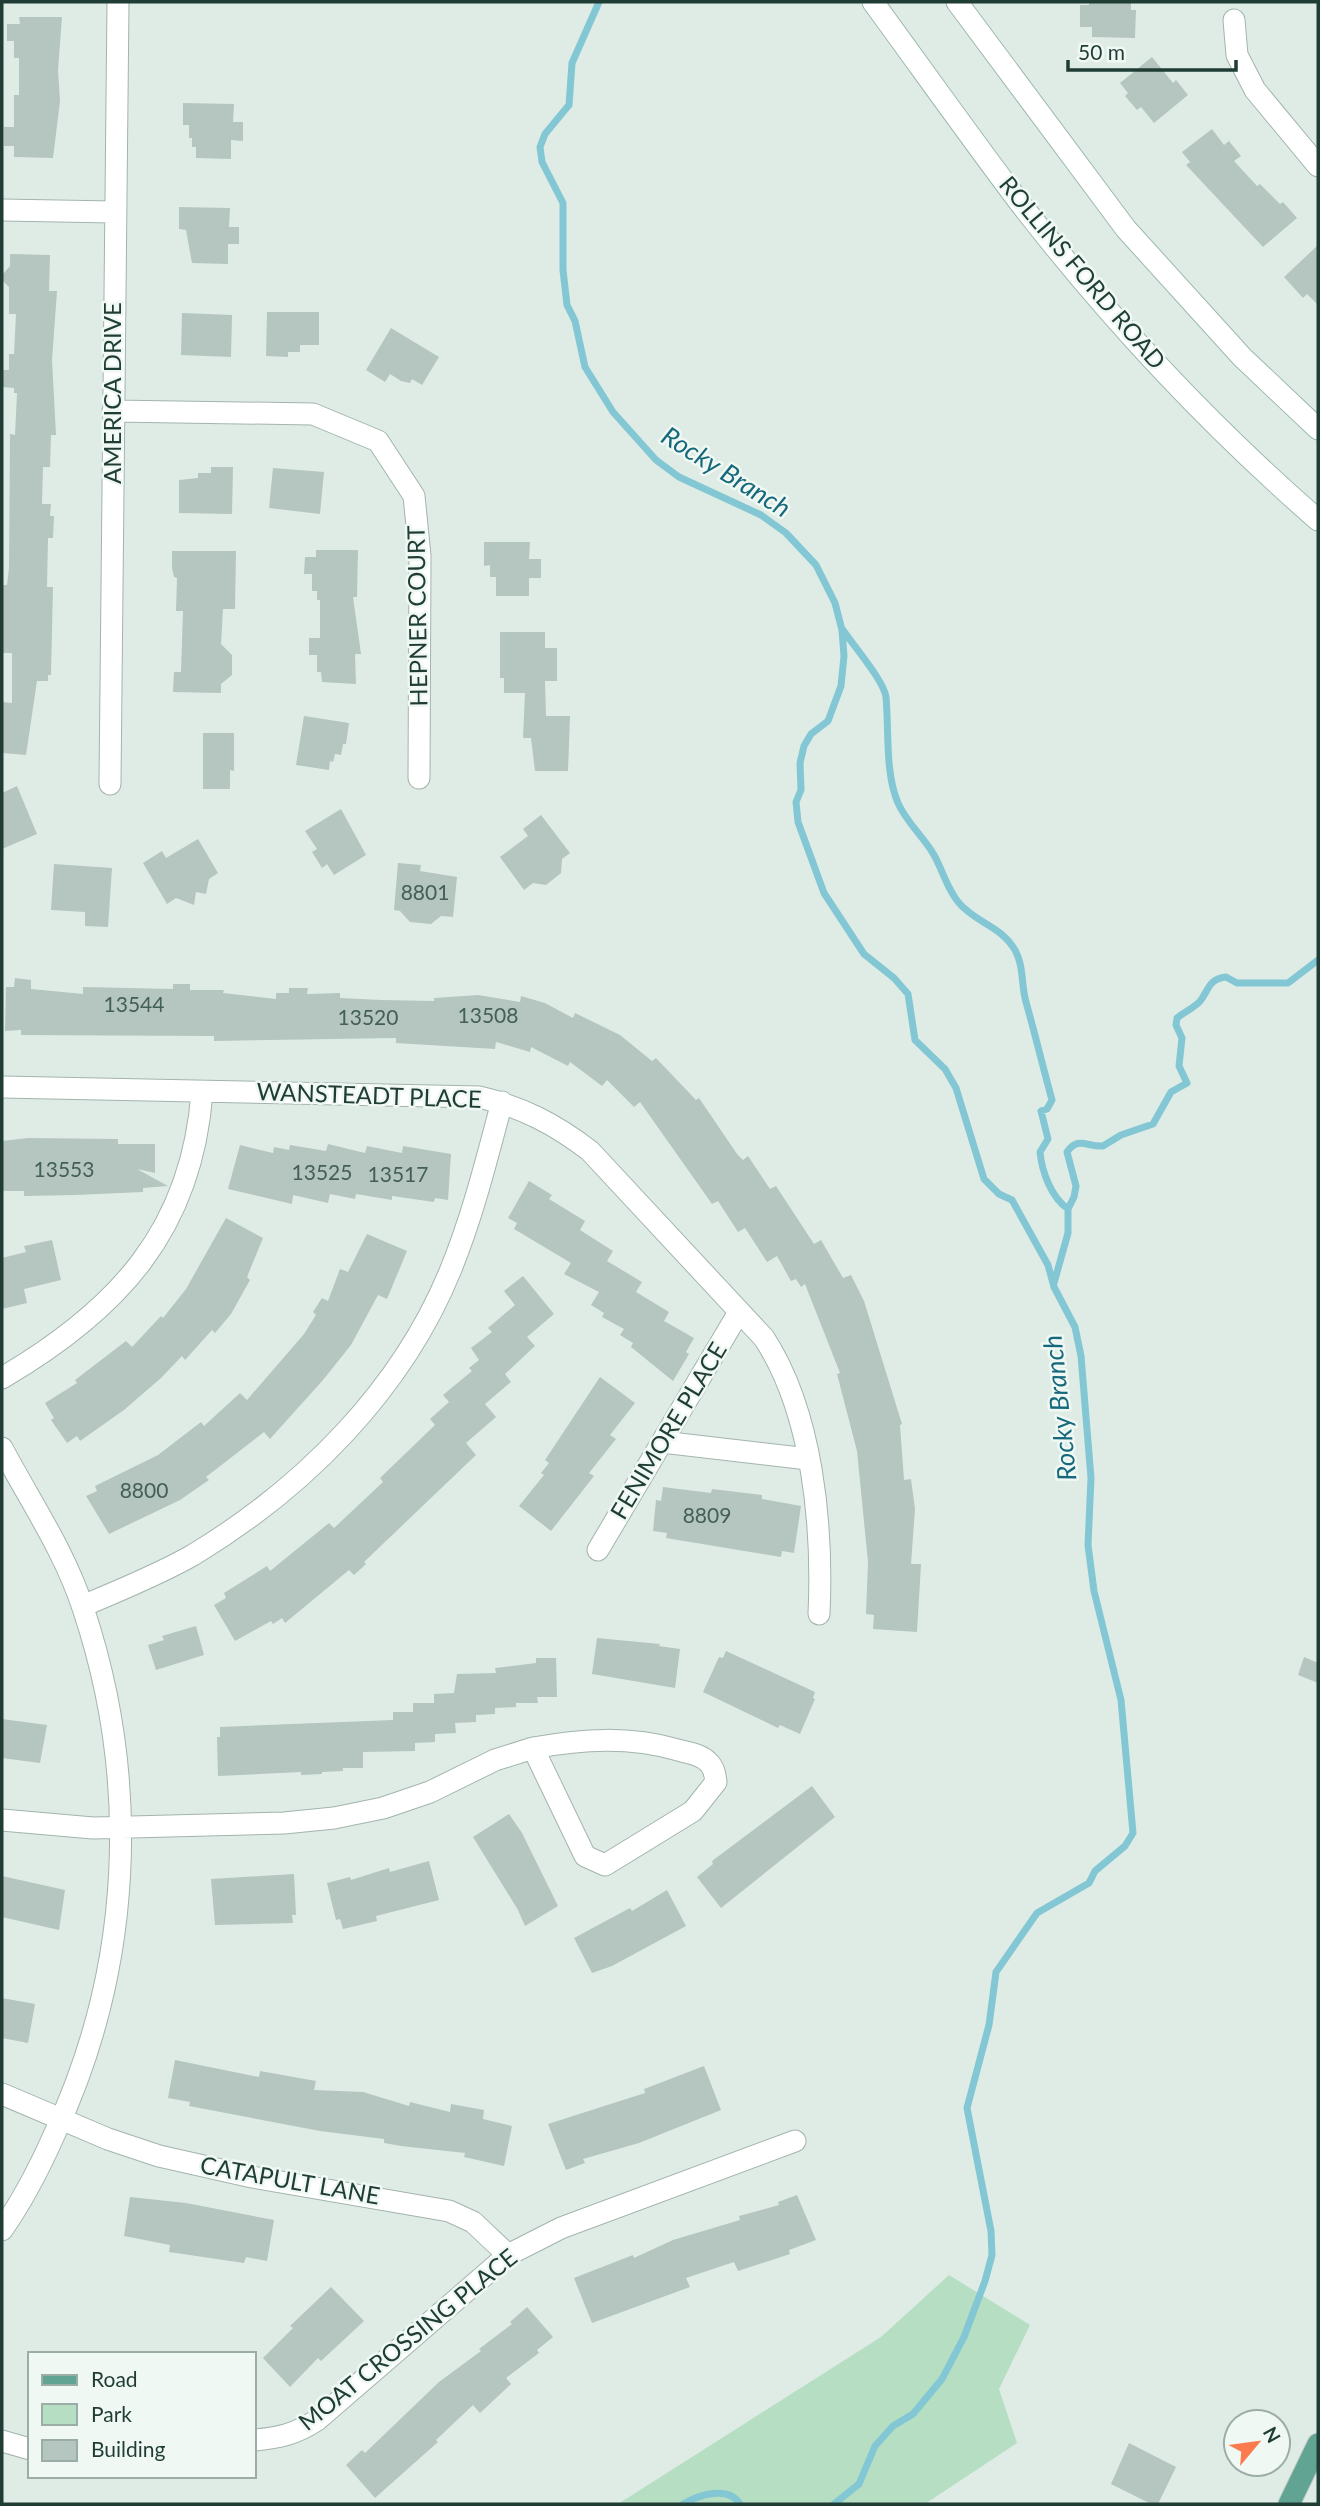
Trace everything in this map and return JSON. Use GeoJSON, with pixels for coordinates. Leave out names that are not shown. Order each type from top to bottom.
{"type":"FeatureCollection","features":[{"type":"Feature","properties":{"kind":"main road"},"geometry":{"type":"LineString","coordinates":[[1289,2504],[1318,2444]]}},
{"type":"Feature","properties":{"kind":"street","name":"AMERICA DRIVE"},"geometry":{"type":"LineString","coordinates":[[110,784],[118,2]]}},
{"type":"Feature","properties":{"kind":"street","name":"ROLLINS FORD ROAD"},"geometry":{"type":"LineString","coordinates":[[873,2],[1020,204],[1127,333],[1244,453],[1318,520]]}},
{"type":"Feature","properties":{"kind":"street"},"geometry":{"type":"LineString","coordinates":[[957,2],[1126,229],[1242,357],[1318,429]]}},
{"type":"Feature","properties":{"kind":"street"},"geometry":{"type":"LineString","coordinates":[[1234,20],[1237,55],[1255,90],[1318,166]]}},
{"type":"Feature","properties":{"kind":"street"},"geometry":{"type":"LineString","coordinates":[[2,210],[114,212]]}},
{"type":"Feature","properties":{"kind":"street","name":"HEPNER COURT"},"geometry":{"type":"LineString","coordinates":[[113,411],[313,414],[378,441],[414,496],[420,556],[419,778]]}},
{"type":"Feature","properties":{"kind":"street","name":"WANSTEADT PLACE"},"geometry":{"type":"LineString","coordinates":[[2,1087],[480,1097],[532,1113],[562,1130],[590,1151],[764,1338],[780,1361],[790,1387],[817,1506],[822,1555],[819,1614]]}},
{"type":"Feature","properties":{"kind":"street"},"geometry":{"type":"LineString","coordinates":[[2,1378],[67,1333],[145,1259],[179,1200],[192,1164],[202,1092]]}},
{"type":"Feature","properties":{"kind":"street"},"geometry":{"type":"LineString","coordinates":[[83,1606],[191,1556],[242,1524],[282,1493],[365,1410],[426,1322],[451,1271],[470,1219],[502,1102]]}},
{"type":"Feature","properties":{"kind":"street","name":"FENIMORE PLACE"},"geometry":{"type":"LineString","coordinates":[[598,1550],[739,1311]]}},
{"type":"Feature","properties":{"kind":"street"},"geometry":{"type":"LineString","coordinates":[[662,1442],[808,1459]]}},
{"type":"Feature","properties":{"kind":"street"},"geometry":{"type":"LineString","coordinates":[[2,1448],[47,1526],[83,1606],[107,1697],[121,1827],[116,1938],[105,1996],[88,2053],[62,2119],[38,2170],[2,2230]]}},
{"type":"Feature","properties":{"kind":"street"},"geometry":{"type":"LineString","coordinates":[[2,1820],[93,1828],[284,1823],[334,1818],[383,1808],[430,1793],[495,1760],[533,1748],[578,1740],[619,1739],[659,1745],[701,1757],[714,1770],[716,1782],[693,1811],[605,1865],[594,1863],[585,1856],[533,1748]]}},
{"type":"Feature","properties":{"kind":"street","name":"CATAPULT LANE"},"geometry":{"type":"LineString","coordinates":[[2,2094],[108,2139],[159,2156],[252,2177],[449,2211],[473,2222],[508,2255]]}},
{"type":"Feature","properties":{"kind":"street","name":"MOAT CROSSING PLACE"},"geometry":{"type":"LineString","coordinates":[[256,2440],[280,2438],[300,2432],[317,2420],[508,2255],[561,2228],[795,2141]]}},
{"type":"Feature","properties":{"kind":"street"},"geometry":{"type":"LineString","coordinates":[[2,2441],[28,2448]]}},
{"type":"Feature","properties":{"kind":"green space"},"geometry":{"type":"Polygon","coordinates":[[[949,2275],[1030,2325],[999,2389],[1017,2443],[925,2504],[618,2504],[881,2337],[949,2275]]]}},
{"type":"Feature","properties":{"kind":"building"},"geometry":{"type":"Polygon","coordinates":[[[1089,2],[1131,2],[1131,10],[1136,10],[1135,38],[1092,37],[1092,27],[1080,27],[1080,5],[1089,5],[1089,2]]]}},
{"type":"Feature","properties":{"kind":"building"},"geometry":{"type":"Polygon","coordinates":[[[19,17],[62,17],[58,70],[60,101],[53,158],[14,157],[14,146],[4,146],[4,127],[14,127],[14,95],[19,95],[19,58],[14,58],[14,41],[7,41],[7,24],[20,24],[19,17]]]}},
{"type":"Feature","properties":{"kind":"building"},"geometry":{"type":"Polygon","coordinates":[[[1152,57],[1173,83],[1176,80],[1188,95],[1154,123],[1141,107],[1137,110],[1125,96],[1128,93],[1120,83],[1152,57]]]}},
{"type":"Feature","properties":{"kind":"building"},"geometry":{"type":"Polygon","coordinates":[[[183,103],[234,104],[233,122],[243,122],[243,141],[231,140],[231,159],[196,158],[196,147],[192,147],[192,138],[189,138],[189,125],[183,125],[183,103]]]}},
{"type":"Feature","properties":{"kind":"building"},"geometry":{"type":"Polygon","coordinates":[[[1212,129],[1224,145],[1229,141],[1241,156],[1234,161],[1257,186],[1260,184],[1280,204],[1283,202],[1297,218],[1263,247],[1186,165],[1190,162],[1182,152],[1212,129]]]}},
{"type":"Feature","properties":{"kind":"building"},"geometry":{"type":"Polygon","coordinates":[[[179,207],[230,208],[229,227],[239,227],[239,244],[228,244],[228,264],[192,263],[186,230],[179,229],[179,207]]]}},
{"type":"Feature","properties":{"kind":"building"},"geometry":{"type":"Polygon","coordinates":[[[1318,245],[1318,305],[1307,294],[1303,298],[1284,277],[1318,245]]]}},
{"type":"Feature","properties":{"kind":"building"},"geometry":{"type":"Polygon","coordinates":[[[10,254],[50,255],[49,291],[57,291],[52,360],[56,435],[51,435],[50,467],[43,467],[42,504],[51,504],[50,516],[54,516],[53,538],[48,538],[47,587],[53,587],[51,675],[48,675],[48,681],[37,681],[26,755],[2,753],[2,702],[12,703],[12,653],[2,653],[2,585],[7,585],[9,568],[10,434],[15,435],[17,393],[14,393],[14,388],[2,387],[2,370],[9,370],[9,354],[14,354],[16,314],[9,314],[9,287],[2,280],[2,275],[10,266],[10,254]]]}},
{"type":"Feature","properties":{"kind":"building"},"geometry":{"type":"Polygon","coordinates":[[[267,312],[319,312],[319,345],[300,345],[300,352],[288,352],[288,357],[266,356],[267,312]]]}},
{"type":"Feature","properties":{"kind":"building"},"geometry":{"type":"Polygon","coordinates":[[[182,313],[232,315],[231,357],[181,355],[182,313]]]}},
{"type":"Feature","properties":{"kind":"building"},"geometry":{"type":"Polygon","coordinates":[[[391,328],[439,357],[422,385],[412,379],[410,383],[401,381],[390,374],[385,382],[366,370],[391,328]]]}},
{"type":"Feature","properties":{"kind":"building"},"geometry":{"type":"Polygon","coordinates":[[[211,467],[233,467],[232,514],[179,513],[179,480],[198,478],[198,473],[211,473],[211,467]]]}},
{"type":"Feature","properties":{"kind":"building"},"geometry":{"type":"Polygon","coordinates":[[[273,468],[324,472],[320,514],[269,508],[273,468]]]}},
{"type":"Feature","properties":{"kind":"building"},"geometry":{"type":"Polygon","coordinates":[[[484,542],[530,542],[529,559],[541,559],[541,578],[529,578],[529,596],[496,596],[496,577],[490,577],[490,565],[484,566],[484,542]]]}},
{"type":"Feature","properties":{"kind":"building"},"geometry":{"type":"Polygon","coordinates":[[[316,550],[358,550],[357,597],[353,597],[361,654],[355,654],[356,684],[322,682],[321,672],[317,672],[317,655],[309,655],[309,638],[320,638],[320,600],[317,600],[317,591],[312,591],[312,574],[304,574],[305,557],[316,557],[316,550]]]}},
{"type":"Feature","properties":{"kind":"building"},"geometry":{"type":"Polygon","coordinates":[[[172,551],[236,551],[235,609],[223,609],[221,644],[232,655],[232,675],[221,684],[221,693],[173,692],[174,672],[181,672],[183,611],[176,611],[177,578],[174,577],[172,568],[172,551]]]}},
{"type":"Feature","properties":{"kind":"building"},"geometry":{"type":"Polygon","coordinates":[[[500,632],[545,632],[545,648],[557,648],[557,681],[545,681],[546,716],[570,716],[568,771],[535,771],[531,738],[523,738],[525,693],[504,693],[504,678],[500,678],[500,632]]]}},
{"type":"Feature","properties":{"kind":"building"},"geometry":{"type":"Polygon","coordinates":[[[304,716],[349,723],[346,744],[343,744],[341,755],[335,754],[333,762],[330,761],[329,770],[296,765],[304,716]]]}},
{"type":"Feature","properties":{"kind":"building"},"geometry":{"type":"Polygon","coordinates":[[[203,733],[234,733],[234,771],[230,770],[230,789],[203,789],[203,733]]]}},
{"type":"Feature","properties":{"kind":"building"},"geometry":{"type":"Polygon","coordinates":[[[17,786],[37,834],[2,849],[2,793],[17,786]]]}},
{"type":"Feature","properties":{"kind":"building"},"geometry":{"type":"Polygon","coordinates":[[[341,809],[366,855],[334,875],[327,864],[322,868],[312,852],[317,849],[305,831],[341,809]]]}},
{"type":"Feature","properties":{"kind":"building"},"geometry":{"type":"Polygon","coordinates":[[[541,815],[570,853],[562,859],[561,873],[546,885],[533,883],[524,890],[500,857],[528,836],[523,829],[541,815]]]}},
{"type":"Feature","properties":{"kind":"building"},"geometry":{"type":"Polygon","coordinates":[[[198,839],[218,873],[209,879],[206,894],[196,892],[194,905],[176,898],[167,904],[143,863],[162,851],[166,858],[198,839]]]}},
{"type":"Feature","properties":{"kind":"building"},"geometry":{"type":"Polygon","coordinates":[[[398,863],[421,865],[420,871],[457,877],[453,917],[441,916],[431,924],[410,922],[400,911],[394,910],[398,863]]]}},
{"type":"Feature","properties":{"kind":"building"},"geometry":{"type":"Polygon","coordinates":[[[54,864],[112,868],[108,927],[85,926],[85,912],[51,910],[54,864]]]}},
{"type":"Feature","properties":{"kind":"building"},"geometry":{"type":"Polygon","coordinates":[[[15,978],[31,980],[31,989],[83,994],[83,987],[173,989],[173,984],[190,984],[190,990],[224,990],[223,993],[276,999],[276,993],[289,993],[289,988],[308,988],[307,994],[340,993],[340,998],[382,1000],[434,1001],[434,998],[478,995],[520,1002],[521,996],[545,1003],[573,1018],[575,1013],[620,1035],[652,1061],[656,1058],[696,1100],[699,1098],[737,1154],[743,1160],[748,1156],[770,1189],[776,1186],[814,1244],[821,1240],[843,1278],[851,1275],[864,1301],[902,1424],[904,1480],[911,1479],[915,1509],[911,1564],[921,1564],[917,1632],[873,1629],[874,1615],[866,1614],[868,1562],[857,1451],[837,1374],[840,1373],[805,1284],[801,1287],[796,1279],[791,1281],[777,1256],[767,1262],[745,1228],[738,1232],[718,1201],[712,1204],[640,1102],[634,1107],[607,1080],[602,1086],[570,1062],[568,1066],[531,1047],[530,1052],[496,1042],[495,1049],[396,1043],[396,1038],[214,1041],[214,1036],[21,1035],[21,1030],[5,1031],[6,987],[14,987],[15,978]]]}},
{"type":"Feature","properties":{"kind":"building"},"geometry":{"type":"Polygon","coordinates":[[[28,1138],[118,1139],[118,1144],[155,1144],[155,1173],[137,1169],[168,1186],[143,1188],[143,1192],[75,1195],[24,1196],[24,1191],[2,1191],[2,1141],[28,1138]]]}},
{"type":"Feature","properties":{"kind":"building"},"geometry":{"type":"Polygon","coordinates":[[[328,1144],[365,1153],[367,1146],[402,1153],[403,1146],[451,1154],[448,1200],[435,1198],[434,1202],[392,1196],[392,1200],[356,1194],[355,1199],[330,1194],[328,1203],[293,1195],[292,1204],[228,1189],[240,1145],[273,1153],[274,1147],[289,1150],[290,1145],[326,1151],[328,1144]]]}},
{"type":"Feature","properties":{"kind":"building"},"geometry":{"type":"Polygon","coordinates":[[[529,1181],[552,1195],[549,1199],[585,1221],[580,1230],[613,1251],[607,1261],[642,1282],[636,1292],[669,1312],[664,1321],[694,1338],[686,1352],[689,1354],[673,1381],[631,1347],[633,1343],[620,1335],[624,1329],[602,1317],[604,1313],[591,1305],[599,1292],[564,1274],[571,1263],[514,1229],[517,1223],[508,1218],[529,1181]]]}},
{"type":"Feature","properties":{"kind":"building"},"geometry":{"type":"Polygon","coordinates":[[[226,1218],[263,1238],[247,1277],[250,1280],[231,1314],[215,1333],[212,1330],[185,1360],[182,1356],[124,1410],[80,1441],[77,1436],[67,1443],[51,1420],[54,1418],[45,1403],[77,1383],[75,1380],[126,1341],[132,1347],[161,1316],[163,1318],[186,1289],[226,1218]]]}},
{"type":"Feature","properties":{"kind":"building"},"geometry":{"type":"Polygon","coordinates":[[[367,1234],[407,1251],[387,1299],[378,1295],[351,1345],[323,1380],[270,1439],[264,1432],[206,1477],[209,1480],[180,1500],[109,1534],[86,1496],[97,1491],[95,1486],[158,1455],[201,1422],[204,1426],[240,1393],[247,1400],[304,1334],[316,1315],[313,1312],[322,1298],[328,1301],[340,1269],[348,1272],[367,1234]]]}},
{"type":"Feature","properties":{"kind":"building"},"geometry":{"type":"Polygon","coordinates":[[[52,1240],[61,1280],[24,1289],[27,1303],[2,1309],[2,1258],[26,1252],[24,1246],[52,1240]]]}},
{"type":"Feature","properties":{"kind":"building"},"geometry":{"type":"Polygon","coordinates":[[[523,1276],[554,1314],[527,1337],[535,1346],[505,1374],[511,1382],[485,1404],[496,1417],[466,1443],[476,1455],[364,1562],[366,1564],[354,1575],[349,1570],[285,1623],[282,1618],[273,1624],[271,1621],[235,1641],[214,1605],[226,1598],[224,1593],[267,1566],[270,1571],[329,1523],[334,1528],[383,1482],[380,1478],[435,1425],[430,1419],[449,1402],[443,1395],[472,1371],[469,1368],[479,1360],[471,1348],[492,1332],[488,1328],[515,1305],[504,1291],[523,1276]]]}},
{"type":"Feature","properties":{"kind":"building"},"geometry":{"type":"Polygon","coordinates":[[[600,1377],[635,1403],[610,1435],[616,1439],[589,1473],[594,1476],[551,1531],[519,1506],[544,1475],[541,1473],[549,1463],[545,1460],[600,1377]]]}},
{"type":"Feature","properties":{"kind":"building"},"geometry":{"type":"Polygon","coordinates":[[[663,1487],[711,1493],[712,1489],[762,1495],[762,1499],[801,1506],[794,1553],[782,1551],[781,1557],[666,1538],[667,1533],[653,1531],[656,1500],[661,1501],[663,1487]]]}},
{"type":"Feature","properties":{"kind":"building"},"geometry":{"type":"Polygon","coordinates":[[[196,1626],[204,1655],[156,1670],[148,1645],[164,1640],[162,1636],[196,1626]]]}},
{"type":"Feature","properties":{"kind":"building"},"geometry":{"type":"Polygon","coordinates":[[[597,1638],[660,1644],[659,1646],[680,1649],[675,1688],[592,1674],[597,1638]]]}},
{"type":"Feature","properties":{"kind":"building"},"geometry":{"type":"Polygon","coordinates":[[[726,1651],[815,1692],[815,1699],[800,1734],[780,1725],[778,1728],[703,1692],[719,1657],[723,1658],[726,1651]]]}},
{"type":"Feature","properties":{"kind":"building"},"geometry":{"type":"Polygon","coordinates":[[[1304,1657],[1318,1663],[1318,1683],[1298,1675],[1304,1657]]]}},
{"type":"Feature","properties":{"kind":"building"},"geometry":{"type":"Polygon","coordinates":[[[536,1658],[556,1658],[557,1697],[537,1697],[538,1703],[516,1703],[516,1707],[495,1708],[495,1714],[476,1715],[476,1722],[455,1723],[456,1733],[435,1734],[435,1742],[415,1743],[415,1751],[363,1752],[363,1768],[343,1768],[343,1771],[322,1774],[301,1775],[301,1772],[218,1776],[217,1737],[220,1737],[220,1727],[393,1720],[393,1712],[413,1712],[413,1703],[434,1703],[434,1694],[454,1693],[457,1674],[496,1673],[495,1668],[536,1663],[536,1658]]]}},
{"type":"Feature","properties":{"kind":"building"},"geometry":{"type":"Polygon","coordinates":[[[2,1719],[47,1725],[40,1763],[2,1758],[2,1719]]]}},
{"type":"Feature","properties":{"kind":"building"},"geometry":{"type":"Polygon","coordinates":[[[812,1786],[835,1817],[721,1908],[697,1877],[713,1864],[712,1861],[812,1786]]]}},
{"type":"Feature","properties":{"kind":"building"},"geometry":{"type":"Polygon","coordinates":[[[509,1814],[522,1833],[558,1906],[525,1926],[473,1837],[509,1814]]]}},
{"type":"Feature","properties":{"kind":"building"},"geometry":{"type":"Polygon","coordinates":[[[429,1861],[439,1900],[376,1916],[377,1921],[343,1929],[340,1919],[336,1920],[327,1883],[350,1877],[351,1880],[389,1868],[390,1872],[429,1861]]]}},
{"type":"Feature","properties":{"kind":"building"},"geometry":{"type":"Polygon","coordinates":[[[294,1874],[296,1915],[292,1915],[293,1923],[215,1925],[211,1879],[294,1874]]]}},
{"type":"Feature","properties":{"kind":"building"},"geometry":{"type":"Polygon","coordinates":[[[2,1876],[65,1890],[59,1930],[2,1917],[2,1876]]]}},
{"type":"Feature","properties":{"kind":"building"},"geometry":{"type":"Polygon","coordinates":[[[667,1890],[686,1926],[612,1966],[592,1973],[574,1938],[630,1908],[632,1911],[667,1890]]]}},
{"type":"Feature","properties":{"kind":"building"},"geometry":{"type":"Polygon","coordinates":[[[2,1998],[35,2004],[28,2043],[2,2038],[2,1998]]]}},
{"type":"Feature","properties":{"kind":"building"},"geometry":{"type":"Polygon","coordinates":[[[175,2060],[259,2077],[260,2071],[316,2081],[314,2090],[363,2092],[409,2106],[410,2102],[450,2112],[451,2104],[484,2110],[483,2119],[512,2126],[504,2166],[464,2157],[465,2153],[401,2146],[384,2143],[384,2139],[320,2131],[189,2106],[190,2102],[168,2098],[175,2060]]]}},
{"type":"Feature","properties":{"kind":"building"},"geometry":{"type":"Polygon","coordinates":[[[704,2066],[721,2110],[639,2143],[583,2159],[585,2163],[566,2170],[548,2124],[645,2093],[644,2089],[704,2066]]]}},
{"type":"Feature","properties":{"kind":"building"},"geometry":{"type":"Polygon","coordinates":[[[797,2195],[816,2240],[789,2250],[790,2254],[738,2271],[734,2262],[686,2278],[690,2287],[592,2323],[574,2278],[633,2255],[634,2258],[673,2240],[740,2220],[739,2216],[779,2205],[778,2202],[797,2195]]]}},
{"type":"Feature","properties":{"kind":"building"},"geometry":{"type":"Polygon","coordinates":[[[130,2197],[186,2203],[274,2220],[267,2261],[246,2257],[244,2263],[169,2252],[170,2245],[124,2236],[130,2197]]]}},
{"type":"Feature","properties":{"kind":"building"},"geometry":{"type":"Polygon","coordinates":[[[331,2287],[364,2321],[321,2361],[318,2358],[290,2387],[263,2358],[293,2328],[290,2326],[331,2287]]]}},
{"type":"Feature","properties":{"kind":"building"},"geometry":{"type":"Polygon","coordinates":[[[527,2307],[553,2337],[537,2350],[539,2353],[506,2378],[511,2384],[480,2413],[473,2405],[436,2440],[438,2442],[375,2498],[346,2465],[362,2450],[365,2453],[439,2382],[481,2351],[479,2349],[512,2324],[510,2322],[527,2307]]]}},
{"type":"Feature","properties":{"kind":"building"},"geometry":{"type":"Polygon","coordinates":[[[1129,2443],[1176,2467],[1158,2504],[1151,2504],[1111,2484],[1129,2443]]]}},
{"type":"Feature","properties":{"kind":"waterway","name":"Rocky Branch"},"geometry":{"type":"LineString","coordinates":[[599,2],[572,63],[569,105],[545,134],[540,147],[542,162],[563,203],[563,270],[567,305],[575,321],[585,367],[613,412],[656,460],[679,477],[761,515],[786,533],[816,565],[835,603],[842,630],[844,656],[841,686],[828,721],[811,734],[804,746],[800,763],[801,790],[796,802],[798,822],[824,893],[864,954],[894,978],[908,994],[915,1040],[945,1069],[956,1088],[984,1179],[999,1194],[1012,1200],[1048,1265],[1054,1287],[1075,1327],[1081,1356],[1091,1478],[1088,1545],[1094,1591],[1121,1700],[1133,1833],[1125,1846],[1095,1871],[1089,1883],[1037,1913],[996,1972],[989,2025],[967,2108],[991,2231],[992,2255],[985,2281],[964,2337],[942,2379],[913,2414],[893,2426],[875,2446],[859,2484],[834,2504]]}},
{"type":"Feature","properties":{"kind":"waterway"},"geometry":{"type":"LineString","coordinates":[[843,630],[884,690],[891,779],[901,810],[930,848],[959,903],[1002,935],[1018,956],[1024,996],[1052,1100],[1047,1109],[1041,1111],[1048,1139],[1040,1152],[1041,1160],[1052,1191],[1068,1209]]}},
{"type":"Feature","properties":{"kind":"waterway"},"geometry":{"type":"LineString","coordinates":[[1054,1283],[1068,1233],[1068,1209],[1076,1186],[1067,1152],[1071,1147],[1079,1143],[1103,1146],[1121,1135],[1153,1124],[1171,1092],[1187,1083],[1179,1066],[1182,1038],[1176,1025],[1177,1018],[1199,1003],[1213,982],[1226,977],[1237,983],[1288,983],[1318,960]]}},
{"type":"Feature","properties":{"kind":"waterway","name":"Rocky Branch"},"geometry":{"type":"LineString","coordinates":[[683,2504],[705,2495],[721,2493],[735,2498],[740,2504]]}}]}
